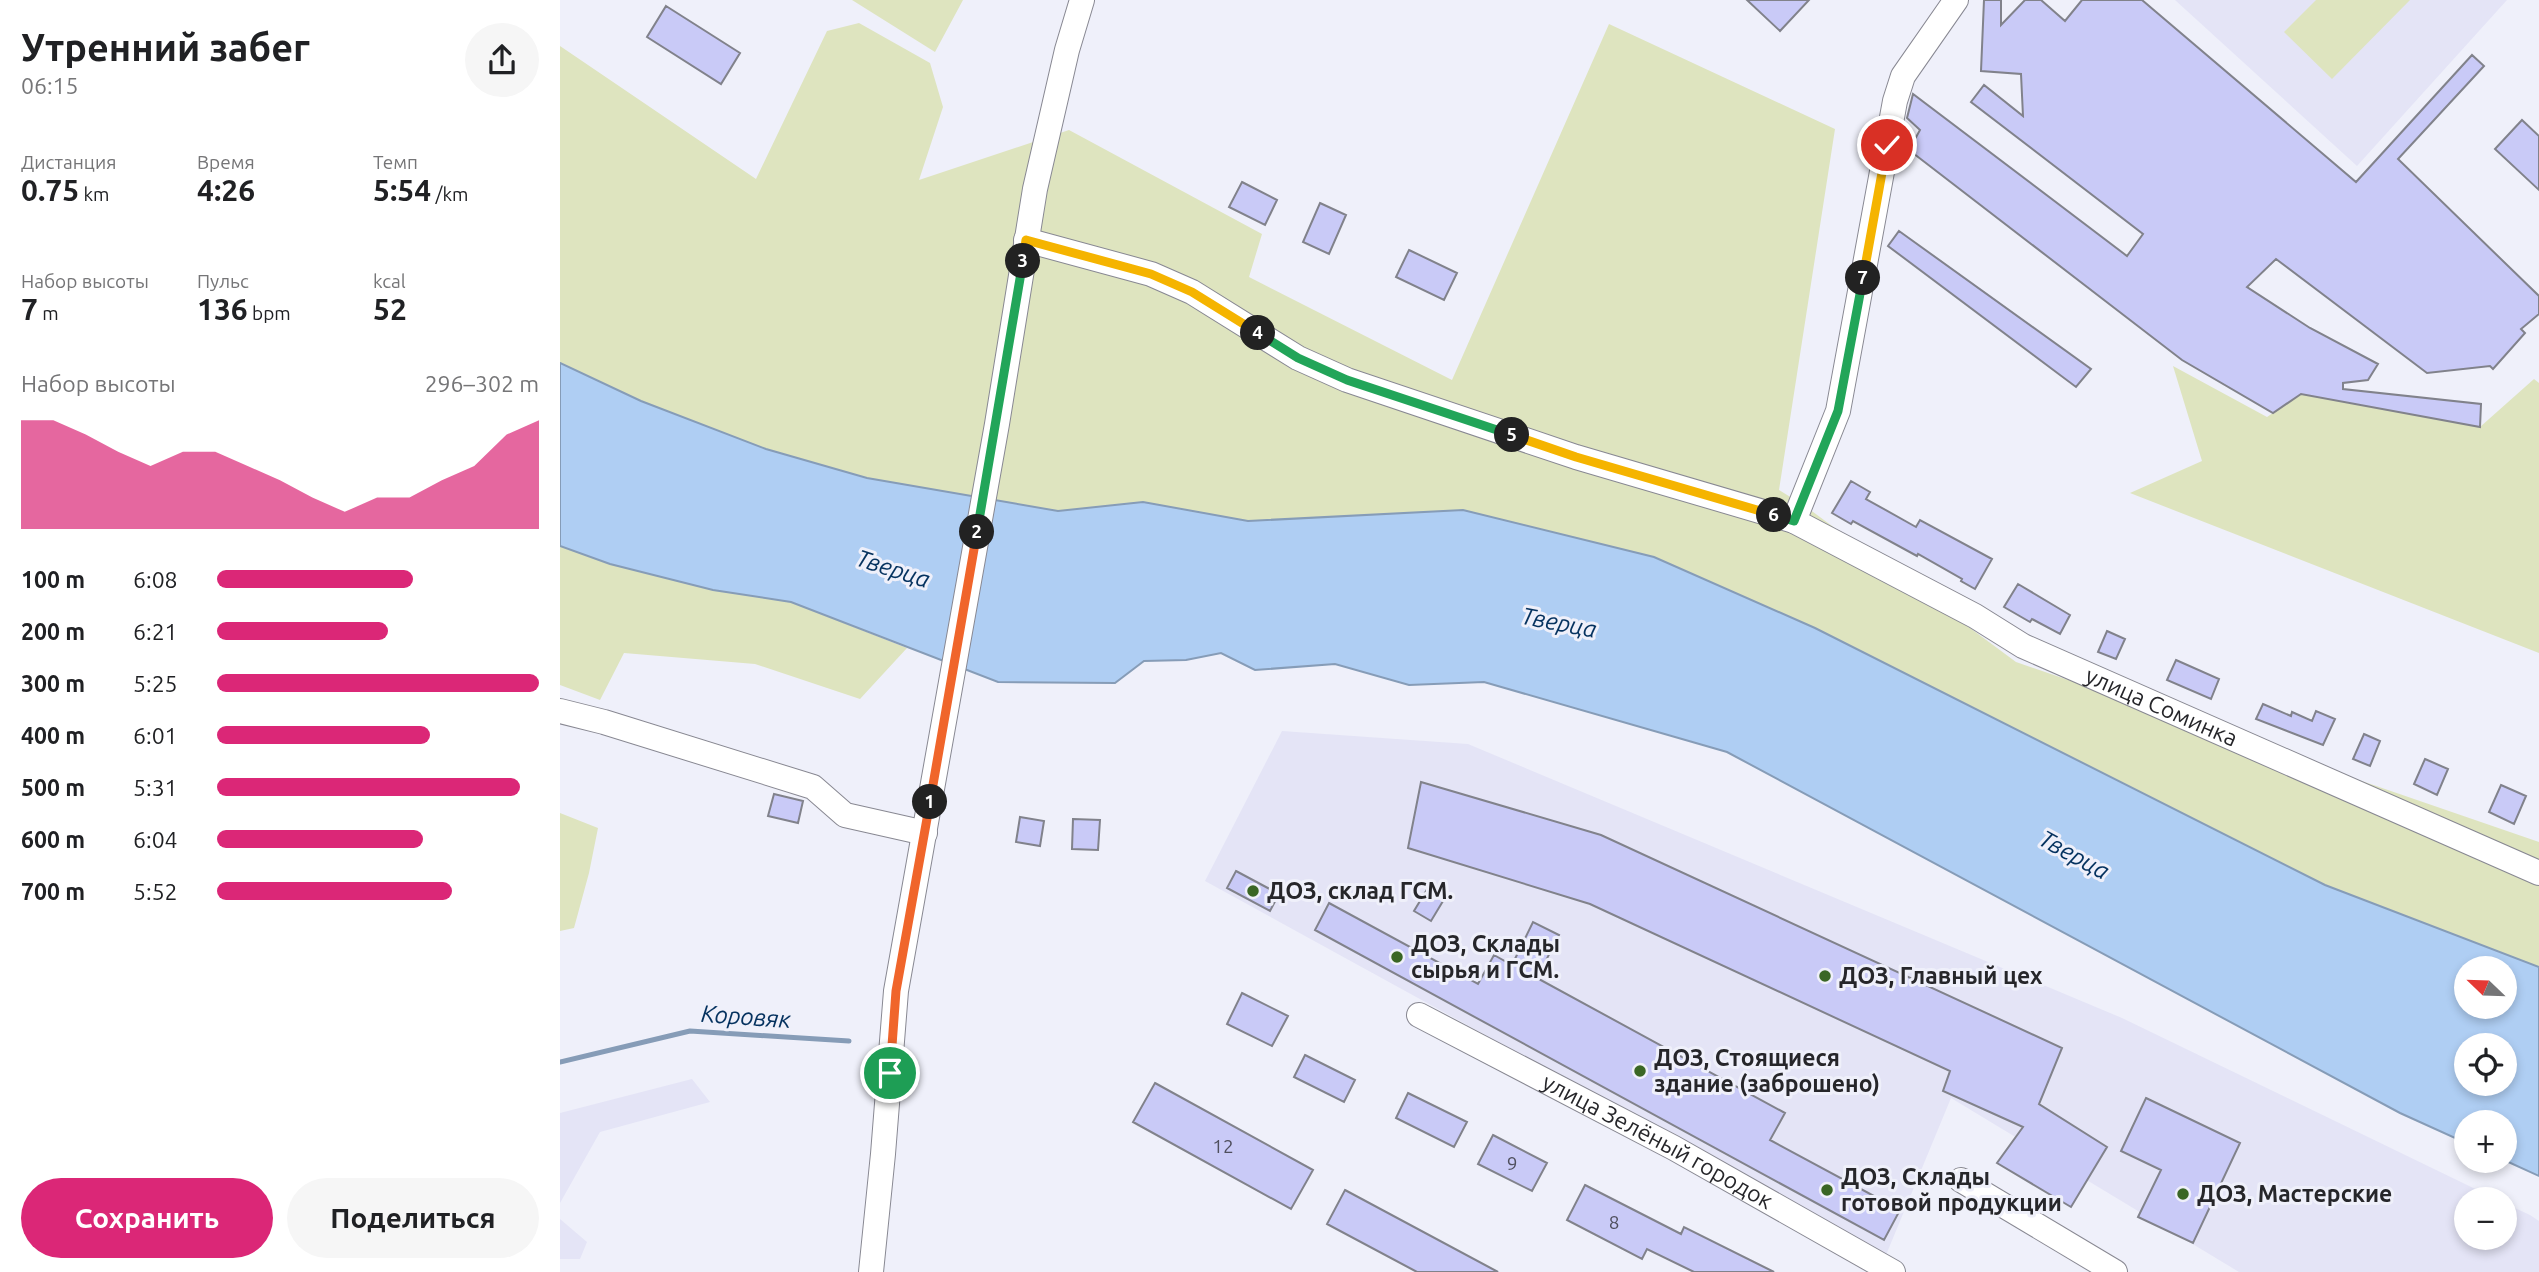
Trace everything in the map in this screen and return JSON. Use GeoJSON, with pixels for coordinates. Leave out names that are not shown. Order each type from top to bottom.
{"type":"FeatureCollection","features":[{"type":"Feature","properties":{"kind":"street"},"geometry":{"type":"LineString","coordinates":[[871,1272],[896,991],[997,424],[1035,188],[1067,50],[1082,0]]}},
{"type":"Feature","properties":{"kind":"street"},"geometry":{"type":"LineString","coordinates":[[1794,521],[1838,411],[1895,101],[1903,76],[1956,0]]}},
{"type":"Feature","properties":{"kind":"street","name":"улица Соминка"},"geometry":{"type":"LineString","coordinates":[[1026,240],[1151,274],[1192,292],[1298,358],[1347,380],[1576,457],[1794,521],[1975,616],[2023,646],[2539,873]]}},
{"type":"Feature","properties":{"kind":"street"},"geometry":{"type":"LineString","coordinates":[[560,711],[604,722],[813,787],[845,815],[925,833]]}},
{"type":"Feature","properties":{"kind":"street","name":"улица Зелёный городок"},"geometry":{"type":"LineString","coordinates":[[1419,1015],[1674,1148],[1893,1272]]}},
{"type":"Feature","properties":{"kind":"street"},"geometry":{"type":"LineString","coordinates":[[1961,1180],[2115,1272]]}},
{"type":"Feature","properties":{"kind":"shaded area"},"geometry":{"type":"Polygon","coordinates":[[[2175,0],[2507,0],[2357,166],[2175,0]]]}},
{"type":"Feature","properties":{"kind":"shaded area"},"geometry":{"type":"Polygon","coordinates":[[[1282,731],[1468,744],[2122,1018],[2471,1187],[2454,1187],[2454,1250],[2517,1250],[2517,1209],[2530,1215],[2539,1221],[2539,1272],[2239,1272],[1951,1098],[1886,1255],[1205,881],[1282,731]]]}},
{"type":"Feature","properties":{"kind":"shaded area"},"geometry":{"type":"Polygon","coordinates":[[[692,1079],[710,1102],[600,1132],[560,1203],[560,1113],[692,1079]]]}},
{"type":"Feature","properties":{"kind":"shaded area"},"geometry":{"type":"Polygon","coordinates":[[[560,1219],[587,1242],[580,1259],[560,1259],[560,1219]]]}},
{"type":"Feature","properties":{"kind":"green space"},"geometry":{"type":"Polygon","coordinates":[[[852,0],[963,0],[935,52],[852,0]]]}},
{"type":"Feature","properties":{"kind":"green space"},"geometry":{"type":"Polygon","coordinates":[[[2316,0],[2410,0],[2332,79],[2284,32],[2316,0]]]}},
{"type":"Feature","properties":{"kind":"green space"},"geometry":{"type":"Polygon","coordinates":[[[859,23],[930,63],[943,107],[919,180],[1069,130],[1262,234],[1249,277],[1452,380],[1609,24],[1835,129],[1779,490],[1805,506],[2016,662],[2539,842],[2539,967],[2517,959],[2517,956],[2510,956],[2325,885],[1815,628],[1654,557],[1463,510],[1248,521],[1143,502],[1058,511],[867,478],[766,449],[641,401],[560,363],[560,46],[756,179],[827,31],[859,23]]]}},
{"type":"Feature","properties":{"kind":"green space"},"geometry":{"type":"Polygon","coordinates":[[[2173,366],[2267,417],[2301,394],[2480,427],[2534,379],[2539,383],[2539,653],[2130,493],[2202,461],[2173,366]]]}},
{"type":"Feature","properties":{"kind":"green space"},"geometry":{"type":"Polygon","coordinates":[[[560,546],[610,564],[713,590],[791,602],[907,648],[860,699],[755,664],[624,653],[600,700],[560,685],[560,546]]]}},
{"type":"Feature","properties":{"kind":"green space"},"geometry":{"type":"Polygon","coordinates":[[[560,813],[598,828],[574,928],[560,931],[560,813]]]}},
{"type":"Feature","properties":{"kind":"water","name":"Тверца"},"geometry":{"type":"Polygon","coordinates":[[[560,363],[641,401],[766,449],[867,478],[1058,511],[1143,502],[1248,521],[1463,510],[1654,557],[1815,628],[2325,885],[2510,956],[2454,956],[2454,1019],[2517,1019],[2517,959],[2539,967],[2539,1176],[2517,1166],[2517,1110],[2454,1110],[2454,1138],[2400,1113],[1727,752],[1484,682],[1409,685],[1335,664],[1255,670],[1221,653],[1186,660],[1144,661],[1115,683],[998,682],[791,602],[713,590],[610,564],[560,546],[560,363]]]}},
{"type":"Feature","properties":{"kind":"building"},"geometry":{"type":"Polygon","coordinates":[[[1747,0],[1809,0],[1780,31],[1747,0]]]}},
{"type":"Feature","properties":{"kind":"building"},"geometry":{"type":"Polygon","coordinates":[[[1984,0],[2001,0],[2001,25],[2025,0],[2041,0],[2065,21],[2082,0],[2142,0],[2356,182],[2472,55],[2484,66],[2398,159],[2539,296],[2539,314],[2521,329],[2525,333],[2493,369],[2490,366],[2427,373],[2276,259],[2247,287],[2310,328],[2378,364],[2368,380],[2343,383],[2343,389],[2481,404],[2480,427],[2301,394],[2273,413],[2182,360],[1909,150],[1920,130],[1907,118],[1913,94],[2127,256],[2143,234],[1971,102],[1984,85],[2023,116],[2021,74],[1981,71],[1984,0]]]}},
{"type":"Feature","properties":{"kind":"building"},"geometry":{"type":"Polygon","coordinates":[[[666,6],[740,53],[721,84],[647,37],[666,6]]]}},
{"type":"Feature","properties":{"kind":"building"},"geometry":{"type":"Polygon","coordinates":[[[2522,120],[2539,136],[2539,190],[2495,149],[2522,120]]]}},
{"type":"Feature","properties":{"kind":"building"},"geometry":{"type":"Polygon","coordinates":[[[1242,182],[1277,200],[1265,225],[1229,207],[1242,182]]]}},
{"type":"Feature","properties":{"kind":"building"},"geometry":{"type":"Polygon","coordinates":[[[1320,203],[1346,215],[1329,254],[1303,242],[1320,203]]]}},
{"type":"Feature","properties":{"kind":"building"},"geometry":{"type":"Polygon","coordinates":[[[1899,231],[2091,369],[2076,387],[1888,246],[1899,231]]]}},
{"type":"Feature","properties":{"kind":"building"},"geometry":{"type":"Polygon","coordinates":[[[1409,250],[1457,273],[1444,300],[1396,277],[1409,250]]]}},
{"type":"Feature","properties":{"kind":"building"},"geometry":{"type":"Polygon","coordinates":[[[1851,481],[1870,492],[1866,499],[1916,527],[1920,520],[1992,559],[1975,589],[1918,554],[1917,556],[1853,521],[1851,524],[1832,513],[1851,481]]]}},
{"type":"Feature","properties":{"kind":"building"},"geometry":{"type":"Polygon","coordinates":[[[2018,584],[2070,615],[2060,634],[2032,619],[2030,622],[2004,607],[2018,584]]]}},
{"type":"Feature","properties":{"kind":"building"},"geometry":{"type":"Polygon","coordinates":[[[2107,631],[2125,639],[2116,659],[2098,652],[2107,631]]]}},
{"type":"Feature","properties":{"kind":"building"},"geometry":{"type":"Polygon","coordinates":[[[2176,660],[2219,679],[2211,699],[2167,680],[2176,660]]]}},
{"type":"Feature","properties":{"kind":"building"},"geometry":{"type":"Polygon","coordinates":[[[2263,704],[2291,716],[2292,712],[2312,721],[2316,711],[2335,719],[2323,745],[2256,719],[2263,704]]]}},
{"type":"Feature","properties":{"kind":"building"},"geometry":{"type":"Polygon","coordinates":[[[2364,734],[2380,741],[2370,766],[2353,759],[2364,734]]]}},
{"type":"Feature","properties":{"kind":"building"},"geometry":{"type":"Polygon","coordinates":[[[2425,759],[2448,769],[2437,795],[2414,784],[2425,759]]]}},
{"type":"Feature","properties":{"kind":"building","name":"ДОЗ, Главный цех"},"geometry":{"type":"Polygon","coordinates":[[[1421,782],[1601,835],[2062,1048],[2039,1104],[2107,1147],[2071,1207],[1997,1163],[2023,1127],[1943,1091],[1950,1071],[1590,904],[1408,848],[1421,782]]]}},
{"type":"Feature","properties":{"kind":"building"},"geometry":{"type":"Polygon","coordinates":[[[2501,785],[2526,796],[2514,824],[2489,812],[2501,785]]]}},
{"type":"Feature","properties":{"kind":"building"},"geometry":{"type":"Polygon","coordinates":[[[774,794],[803,801],[798,823],[768,816],[774,794]]]}},
{"type":"Feature","properties":{"kind":"building"},"geometry":{"type":"Polygon","coordinates":[[[1020,817],[1044,821],[1040,846],[1016,842],[1020,817]]]}},
{"type":"Feature","properties":{"kind":"building"},"geometry":{"type":"Polygon","coordinates":[[[1073,819],[1100,820],[1098,850],[1072,849],[1073,819]]]}},
{"type":"Feature","properties":{"kind":"building","name":"ДОЗ, склад ГСМ."},"geometry":{"type":"Polygon","coordinates":[[[1236,871],[1279,894],[1270,911],[1227,888],[1236,871]]]}},
{"type":"Feature","properties":{"kind":"building"},"geometry":{"type":"Polygon","coordinates":[[[1429,886],[1446,896],[1431,921],[1414,911],[1429,886]]]}},
{"type":"Feature","properties":{"kind":"building"},"geometry":{"type":"Polygon","coordinates":[[[1329,903],[1478,984],[1494,955],[1512,965],[1533,922],[1559,935],[1537,978],[1785,1113],[1770,1140],[1900,1210],[1884,1240],[1315,930],[1329,903]]]}},
{"type":"Feature","properties":{"kind":"building"},"geometry":{"type":"Polygon","coordinates":[[[1242,993],[1288,1016],[1272,1046],[1227,1024],[1242,993]]]}},
{"type":"Feature","properties":{"kind":"building"},"geometry":{"type":"Polygon","coordinates":[[[1305,1055],[1355,1080],[1344,1102],[1294,1077],[1305,1055]]]}},
{"type":"Feature","properties":{"kind":"building"},"geometry":{"type":"Polygon","coordinates":[[[1155,1083],[1313,1170],[1291,1209],[1133,1122],[1155,1083]]]}},
{"type":"Feature","properties":{"kind":"building"},"geometry":{"type":"Polygon","coordinates":[[[1408,1093],[1467,1122],[1454,1147],[1396,1118],[1408,1093]]]}},
{"type":"Feature","properties":{"kind":"building","name":"ДОЗ, Мастерские"},"geometry":{"type":"Polygon","coordinates":[[[2146,1098],[2240,1143],[2193,1243],[2138,1217],[2161,1170],[2121,1151],[2146,1098]]]}},
{"type":"Feature","properties":{"kind":"building"},"geometry":{"type":"Polygon","coordinates":[[[1493,1135],[1547,1163],[1532,1191],[1478,1164],[1493,1135]]]}},
{"type":"Feature","properties":{"kind":"building"},"geometry":{"type":"Polygon","coordinates":[[[1585,1185],[1681,1234],[1684,1227],[1774,1272],[1694,1272],[1647,1249],[1642,1259],[1567,1220],[1585,1185]]]}},
{"type":"Feature","properties":{"kind":"building"},"geometry":{"type":"Polygon","coordinates":[[[1345,1190],[1498,1272],[1417,1272],[1327,1224],[1345,1190]]]}},
{"type":"Feature","properties":{"kind":"waterway","name":"Коровяк"},"geometry":{"type":"LineString","coordinates":[[560,1062],[690,1031],[849,1041]]}},
{"type":"Feature","properties":{"kind":"place","name":"ДОЗ, склад ГСМ."},"geometry":{"type":"Point","coordinates":[1253,891]}},
{"type":"Feature","properties":{"kind":"place","name":"ДОЗ, Склады сырья и ГСМ."},"geometry":{"type":"Point","coordinates":[1397,957]}},
{"type":"Feature","properties":{"kind":"place","name":"ДОЗ, Главный цех"},"geometry":{"type":"Point","coordinates":[1825,976]}},
{"type":"Feature","properties":{"kind":"place","name":"ДОЗ, Стоящиеся здание (заброшено)"},"geometry":{"type":"Point","coordinates":[1640,1071]}},
{"type":"Feature","properties":{"kind":"place","name":"ДОЗ, Склады готовой продукции"},"geometry":{"type":"Point","coordinates":[1827,1190]}},
{"type":"Feature","properties":{"kind":"place","name":"ДОЗ, Мастерские"},"geometry":{"type":"Point","coordinates":[2183,1194]}},
{"type":"Feature","properties":{"kind":"route"},"geometry":{"type":"LineString","coordinates":[[890,1073],[896,991],[997,424],[1026,240],[1151,274],[1192,292],[1298,358],[1347,380],[1576,457],[1794,521],[1838,411],[1887,145]]}}]}
